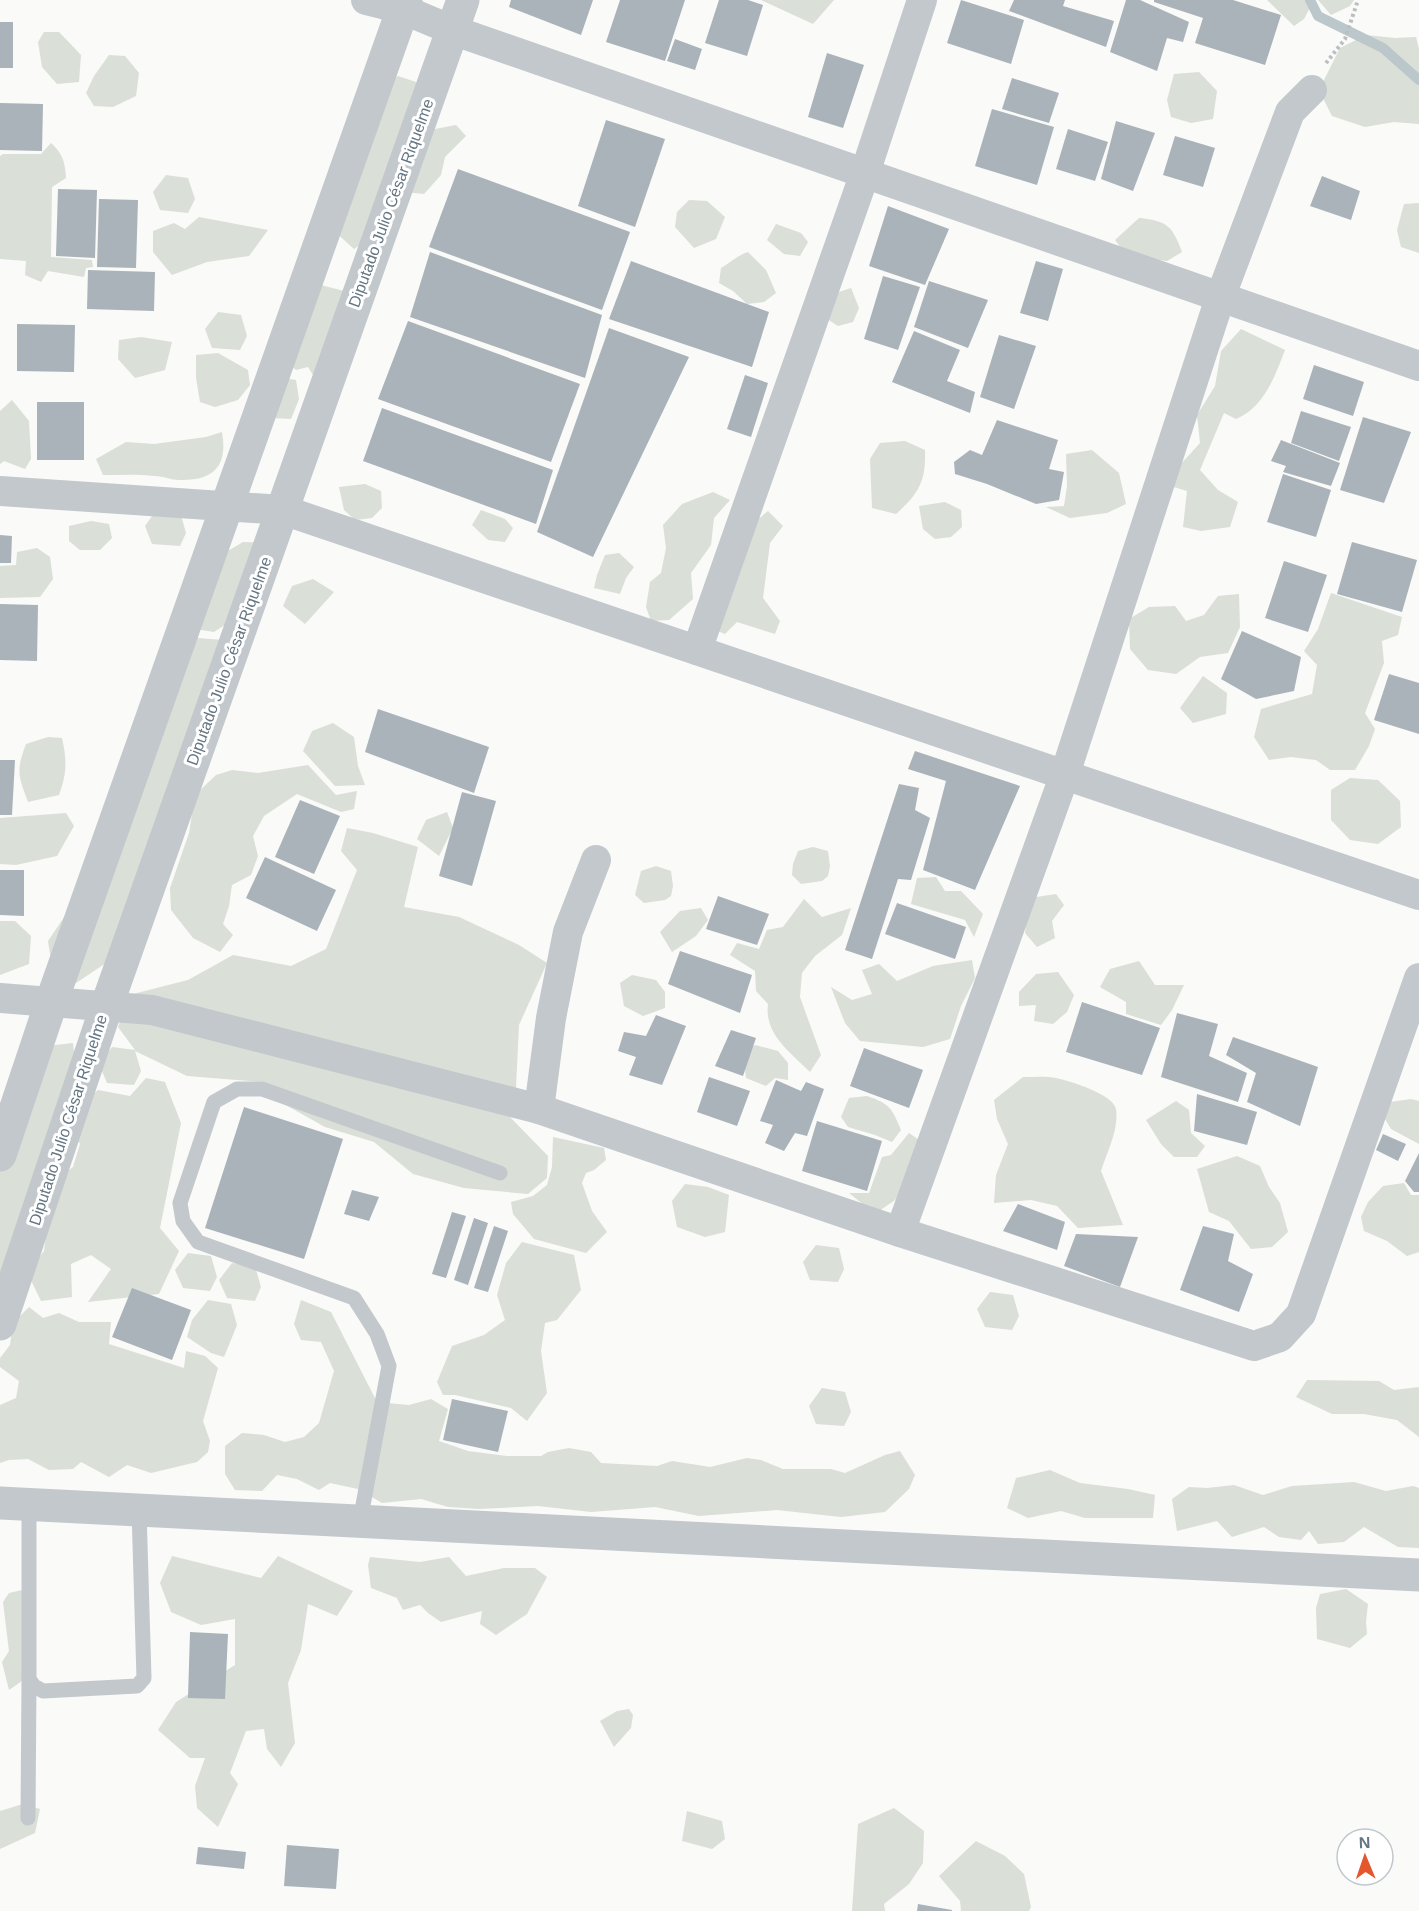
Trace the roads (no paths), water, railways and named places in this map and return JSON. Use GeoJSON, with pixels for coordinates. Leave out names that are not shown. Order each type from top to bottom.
{"type":"FeatureCollection","features":[{"type":"Feature","properties":{"kind":"street"},"geometry":{"type":"LineString","coordinates":[[366,0],[404,4],[452,30],[1419,366]]}},
{"type":"Feature","properties":{"kind":"street","name":"Diputado Julio César Riquelme"},"geometry":{"type":"LineString","coordinates":[[0,1324],[107,1005],[463,0]]}},
{"type":"Feature","properties":{"kind":"street"},"geometry":{"type":"LineString","coordinates":[[696,650],[866,173],[922,0]]}},
{"type":"Feature","properties":{"kind":"street"},"geometry":{"type":"LineString","coordinates":[[0,1155],[51,1003],[404,4]]}},
{"type":"Feature","properties":{"kind":"street"},"geometry":{"type":"LineString","coordinates":[[900,1232],[1065,774],[1220,298],[1290,112],[1312,90]]}},
{"type":"Feature","properties":{"kind":"street"},"geometry":{"type":"LineString","coordinates":[[0,491],[282,510],[1419,895]]}},
{"type":"Feature","properties":{"kind":"street"},"geometry":{"type":"LineString","coordinates":[[539,1109],[551,1018],[568,932],[596,860]]}},
{"type":"Feature","properties":{"kind":"street"},"geometry":{"type":"LineString","coordinates":[[0,998],[152,1010],[539,1109],[900,1232],[1254,1346],[1280,1337],[1301,1314],[1419,978]]}},
{"type":"Feature","properties":{"kind":"street"},"geometry":{"type":"LineString","coordinates":[[15,1503],[1419,1575]]}},
{"type":"Feature","properties":{"kind":"lane"},"geometry":{"type":"LineString","coordinates":[[360,1521],[389,1366],[377,1334],[354,1298],[198,1242],[183,1221],[180,1203],[214,1102],[237,1089],[262,1089],[500,1173]]}},
{"type":"Feature","properties":{"kind":"lane"},"geometry":{"type":"LineString","coordinates":[[15,1503],[29,1679],[28,1818]]}},
{"type":"Feature","properties":{"kind":"lane"},"geometry":{"type":"LineString","coordinates":[[29,1679],[34,1686],[43,1691],[138,1686],[144,1678],[146,1668],[140,1510]]}},
{"type":"Feature","properties":{"kind":"waterway"},"geometry":{"type":"LineString","coordinates":[[1310,0],[1318,16],[1383,48],[1419,80]]}}]}
